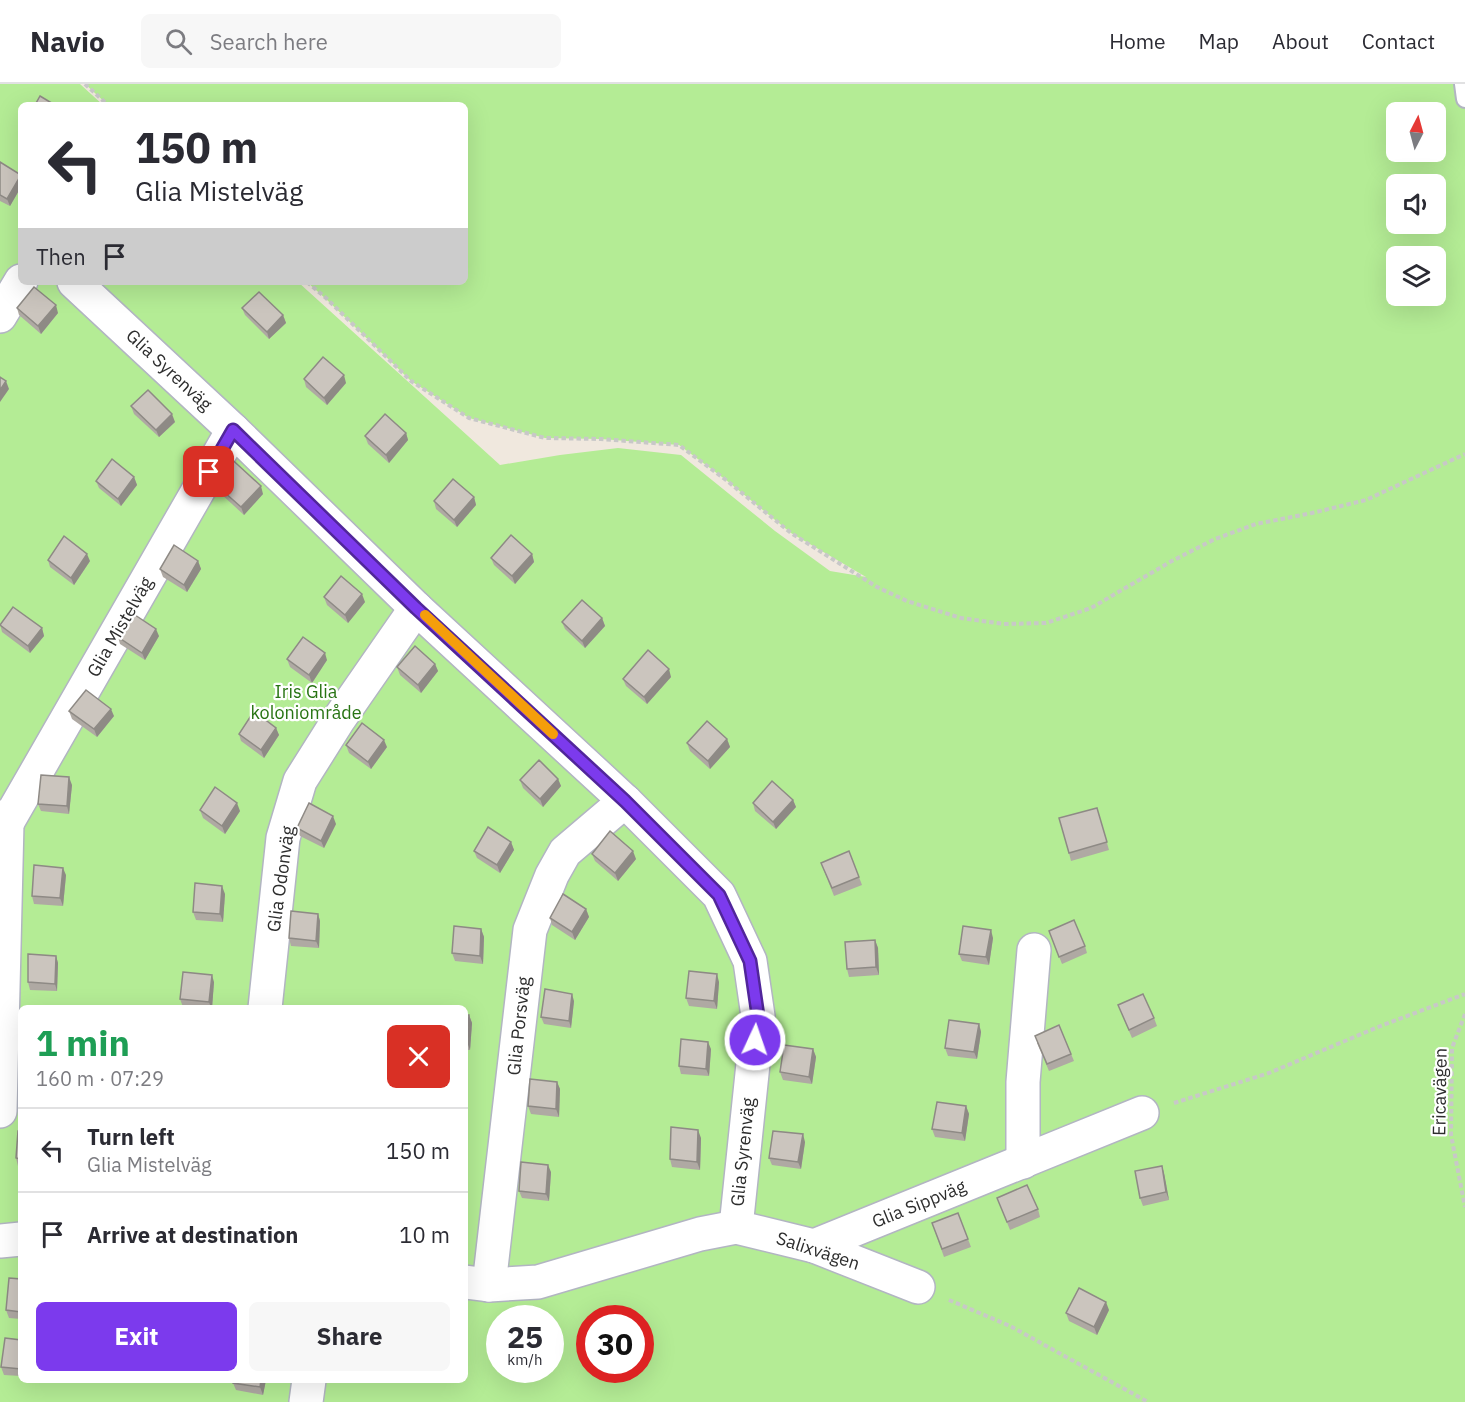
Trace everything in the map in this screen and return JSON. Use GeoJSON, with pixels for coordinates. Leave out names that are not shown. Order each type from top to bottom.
{"type":"FeatureCollection","features":[{"type":"Feature","properties":{"kind":"street"},"geometry":{"type":"LineString","coordinates":[[0,316],[19,285]]}},
{"type":"Feature","properties":{"kind":"street","name":"Glia Syrenväg"},"geometry":{"type":"LineString","coordinates":[[77,285],[233,430],[416,608],[625,801],[719,895],[750,961],[758,1016],[736,1227]]}},
{"type":"Feature","properties":{"kind":"street","name":"Glia Mistelväg"},"geometry":{"type":"LineString","coordinates":[[3,820],[233,430]]}},
{"type":"Feature","properties":{"kind":"street","name":"Glia Odonväg"},"geometry":{"type":"LineString","coordinates":[[265,1005],[283,838],[300,780],[416,608]]}},
{"type":"Feature","properties":{"kind":"street","name":"Glia Porsväg"},"geometry":{"type":"LineString","coordinates":[[477,1283],[530,930],[552,875],[565,852],[625,801]]}},
{"type":"Feature","properties":{"kind":"street"},"geometry":{"type":"LineString","coordinates":[[0,1111],[3,820]]}},
{"type":"Feature","properties":{"kind":"street"},"geometry":{"type":"LineString","coordinates":[[1023,1162],[1023,1082],[1034,950]]}},
{"type":"Feature","properties":{"kind":"street","name":"Glia Sippväg"},"geometry":{"type":"LineString","coordinates":[[814,1246],[1142,1113]]}},
{"type":"Feature","properties":{"kind":"street","name":"Salixvägen"},"geometry":{"type":"LineString","coordinates":[[477,1283],[538,1282],[700,1234],[736,1227],[814,1246],[918,1287]]}},
{"type":"Feature","properties":{"kind":"street"},"geometry":{"type":"LineString","coordinates":[[0,1241],[18,1239]]}},
{"type":"Feature","properties":{"kind":"street"},"geometry":{"type":"LineString","coordinates":[[306,1402],[309,1383]]}},
{"type":"Feature","properties":{"kind":"lane"},"geometry":{"type":"LineString","coordinates":[[1463,84],[1465,99]]}},
{"type":"Feature","properties":{"kind":"path"},"geometry":{"type":"LineString","coordinates":[[85,84],[105,102]]}},
{"type":"Feature","properties":{"kind":"path"},"geometry":{"type":"LineString","coordinates":[[310,285],[411,381],[468,418],[545,438],[601,439],[679,445],[791,533],[877,587],[907,601],[962,618],[1004,624],[1046,623],[1091,608],[1215,539],[1256,524],[1365,500],[1465,454]]}},
{"type":"Feature","properties":{"kind":"path"},"geometry":{"type":"LineString","coordinates":[[1142,1113],[1269,1073],[1378,1027],[1465,994]]}},
{"type":"Feature","properties":{"kind":"path","name":"Ericavägen"},"geometry":{"type":"LineString","coordinates":[[1465,1014],[1452,1048],[1451,1135],[1465,1207]]}},
{"type":"Feature","properties":{"kind":"path"},"geometry":{"type":"LineString","coordinates":[[918,1287],[1010,1326],[1148,1402]]}},
{"type":"Feature","properties":{"kind":"green space","name":"Iris Glia koloniområde"},"geometry":{"type":"Polygon","coordinates":[[[0,84],[80,84],[100,102],[18,102],[18,285],[301,285],[500,465],[618,448],[681,455],[775,531],[830,571],[866,577],[791,533],[679,445],[601,439],[545,438],[469,418],[411,381],[310,285],[468,285],[468,102],[105,102],[85,84],[1463,84],[1465,99],[1465,1402],[0,1402],[0,84]]]}},
{"type":"Feature","properties":{"kind":"building"},"geometry":{"type":"Polygon","coordinates":[[[40,96],[50,102],[37,102],[40,96]]]}},
{"type":"Feature","properties":{"kind":"building"},"geometry":{"type":"Polygon","coordinates":[[[0,162],[18,173],[18,180],[7,199],[0,195],[0,162]]]}},
{"type":"Feature","properties":{"kind":"building"},"geometry":{"type":"Polygon","coordinates":[[[34,287],[56,305],[38,326],[17,308],[34,287]]]}},
{"type":"Feature","properties":{"kind":"building"},"geometry":{"type":"Polygon","coordinates":[[[259,292],[283,315],[267,332],[242,308],[259,292]]]}},
{"type":"Feature","properties":{"kind":"building"},"geometry":{"type":"Polygon","coordinates":[[[323,357],[344,375],[324,398],[304,379],[323,357]]]}},
{"type":"Feature","properties":{"kind":"building"},"geometry":{"type":"Polygon","coordinates":[[[0,377],[6,381],[0,390],[0,377]]]}},
{"type":"Feature","properties":{"kind":"building"},"geometry":{"type":"Polygon","coordinates":[[[148,390],[172,414],[156,430],[131,406],[148,390]]]}},
{"type":"Feature","properties":{"kind":"building"},"geometry":{"type":"Polygon","coordinates":[[[385,414],[406,433],[386,455],[365,436],[385,414]]]}},
{"type":"Feature","properties":{"kind":"building"},"geometry":{"type":"Polygon","coordinates":[[[226,454],[261,486],[241,507],[206,476],[226,454]]]}},
{"type":"Feature","properties":{"kind":"building"},"geometry":{"type":"Polygon","coordinates":[[[112,459],[134,477],[118,499],[96,481],[112,459]]]}},
{"type":"Feature","properties":{"kind":"building"},"geometry":{"type":"Polygon","coordinates":[[[453,479],[474,497],[454,520],[434,501],[453,479]]]}},
{"type":"Feature","properties":{"kind":"building"},"geometry":{"type":"Polygon","coordinates":[[[511,535],[532,554],[512,576],[491,558],[511,535]]]}},
{"type":"Feature","properties":{"kind":"building"},"geometry":{"type":"Polygon","coordinates":[[[64,536],[87,554],[71,578],[48,560],[64,536]]]}},
{"type":"Feature","properties":{"kind":"building"},"geometry":{"type":"Polygon","coordinates":[[[174,545],[198,561],[184,585],[160,569],[174,545]]]}},
{"type":"Feature","properties":{"kind":"building"},"geometry":{"type":"Polygon","coordinates":[[[341,576],[362,594],[345,615],[324,597],[341,576]]]}},
{"type":"Feature","properties":{"kind":"building"},"geometry":{"type":"Polygon","coordinates":[[[582,600],[602,618],[582,641],[562,622],[582,600]]]}},
{"type":"Feature","properties":{"kind":"building"},"geometry":{"type":"Polygon","coordinates":[[[13,607],[42,628],[28,646],[0,625],[13,607]]]}},
{"type":"Feature","properties":{"kind":"building"},"geometry":{"type":"Polygon","coordinates":[[[132,613],[156,629],[142,653],[118,637],[132,613]]]}},
{"type":"Feature","properties":{"kind":"building"},"geometry":{"type":"Polygon","coordinates":[[[303,637],[325,653],[309,675],[287,659],[303,637]]]}},
{"type":"Feature","properties":{"kind":"building"},"geometry":{"type":"Polygon","coordinates":[[[415,646],[435,664],[418,685],[397,667],[415,646]]]}},
{"type":"Feature","properties":{"kind":"building"},"geometry":{"type":"Polygon","coordinates":[[[648,650],[669,669],[644,697],[623,679],[648,650]]]}},
{"type":"Feature","properties":{"kind":"building"},"geometry":{"type":"Polygon","coordinates":[[[86,690],[111,709],[94,729],[69,711],[86,690]]]}},
{"type":"Feature","properties":{"kind":"building"},"geometry":{"type":"Polygon","coordinates":[[[254,711],[276,728],[261,750],[239,734],[254,711]]]}},
{"type":"Feature","properties":{"kind":"building"},"geometry":{"type":"Polygon","coordinates":[[[707,721],[727,739],[708,761],[687,743],[707,721]]]}},
{"type":"Feature","properties":{"kind":"building"},"geometry":{"type":"Polygon","coordinates":[[[362,723],[384,740],[368,762],[346,745],[362,723]]]}},
{"type":"Feature","properties":{"kind":"building"},"geometry":{"type":"Polygon","coordinates":[[[539,760],[558,779],[540,799],[520,780],[539,760]]]}},
{"type":"Feature","properties":{"kind":"building"},"geometry":{"type":"Polygon","coordinates":[[[41,775],[69,777],[67,806],[38,804],[41,775]]]}},
{"type":"Feature","properties":{"kind":"building"},"geometry":{"type":"Polygon","coordinates":[[[772,781],[793,800],[773,822],[753,803],[772,781]]]}},
{"type":"Feature","properties":{"kind":"building"},"geometry":{"type":"Polygon","coordinates":[[[215,787],[237,803],[222,826],[200,810],[215,787]]]}},
{"type":"Feature","properties":{"kind":"building"},"geometry":{"type":"Polygon","coordinates":[[[309,803],[333,816],[321,841],[297,828],[309,803]]]}},
{"type":"Feature","properties":{"kind":"building"},"geometry":{"type":"Polygon","coordinates":[[[1097,808],[1107,842],[1069,853],[1059,818],[1097,808]]]}},
{"type":"Feature","properties":{"kind":"building"},"geometry":{"type":"Polygon","coordinates":[[[488,827],[511,842],[497,865],[474,851],[488,827]]]}},
{"type":"Feature","properties":{"kind":"building"},"geometry":{"type":"Polygon","coordinates":[[[610,831],[633,851],[615,873],[592,854],[610,831]]]}},
{"type":"Feature","properties":{"kind":"building"},"geometry":{"type":"Polygon","coordinates":[[[849,851],[859,877],[832,888],[821,863],[849,851]]]}},
{"type":"Feature","properties":{"kind":"building"},"geometry":{"type":"Polygon","coordinates":[[[34,865],[63,868],[60,898],[32,896],[34,865]]]}},
{"type":"Feature","properties":{"kind":"building"},"geometry":{"type":"Polygon","coordinates":[[[195,883],[222,886],[220,914],[193,912],[195,883]]]}},
{"type":"Feature","properties":{"kind":"building"},"geometry":{"type":"Polygon","coordinates":[[[563,894],[586,909],[572,932],[550,918],[563,894]]]}},
{"type":"Feature","properties":{"kind":"building"},"geometry":{"type":"Polygon","coordinates":[[[291,911],[318,914],[316,941],[289,938],[291,911]]]}},
{"type":"Feature","properties":{"kind":"building"},"geometry":{"type":"Polygon","coordinates":[[[1074,920],[1085,946],[1059,957],[1049,931],[1074,920]]]}},
{"type":"Feature","properties":{"kind":"building"},"geometry":{"type":"Polygon","coordinates":[[[454,926],[481,929],[480,956],[452,953],[454,926]]]}},
{"type":"Feature","properties":{"kind":"building"},"geometry":{"type":"Polygon","coordinates":[[[963,926],[991,930],[986,957],[959,954],[963,926]]]}},
{"type":"Feature","properties":{"kind":"building"},"geometry":{"type":"Polygon","coordinates":[[[875,940],[876,967],[847,969],[845,942],[875,940]]]}},
{"type":"Feature","properties":{"kind":"building"},"geometry":{"type":"Polygon","coordinates":[[[28,954],[56,956],[55,984],[28,982],[28,954]]]}},
{"type":"Feature","properties":{"kind":"building"},"geometry":{"type":"Polygon","coordinates":[[[689,971],[717,974],[714,1001],[686,998],[689,971]]]}},
{"type":"Feature","properties":{"kind":"building"},"geometry":{"type":"Polygon","coordinates":[[[183,972],[212,975],[209,1002],[180,999],[183,972]]]}},
{"type":"Feature","properties":{"kind":"building"},"geometry":{"type":"Polygon","coordinates":[[[545,989],[572,994],[569,1021],[541,1017],[545,989]]]}},
{"type":"Feature","properties":{"kind":"building"},"geometry":{"type":"Polygon","coordinates":[[[1143,994],[1154,1018],[1129,1030],[1118,1005],[1143,994]]]}},
{"type":"Feature","properties":{"kind":"building"},"geometry":{"type":"Polygon","coordinates":[[[949,1020],[979,1024],[974,1052],[945,1048],[949,1020]]]}},
{"type":"Feature","properties":{"kind":"building"},"geometry":{"type":"Polygon","coordinates":[[[1059,1025],[1071,1054],[1047,1064],[1035,1036],[1059,1025]]]}},
{"type":"Feature","properties":{"kind":"building"},"geometry":{"type":"Polygon","coordinates":[[[681,1039],[708,1042],[706,1069],[679,1066],[681,1039]]]}},
{"type":"Feature","properties":{"kind":"building"},"geometry":{"type":"Polygon","coordinates":[[[784,1045],[813,1049],[809,1077],[780,1072],[784,1045]]]}},
{"type":"Feature","properties":{"kind":"building"},"geometry":{"type":"Polygon","coordinates":[[[530,1079],[557,1082],[556,1109],[528,1106],[530,1079]]]}},
{"type":"Feature","properties":{"kind":"building"},"geometry":{"type":"Polygon","coordinates":[[[937,1102],[966,1106],[962,1133],[932,1129],[937,1102]]]}},
{"type":"Feature","properties":{"kind":"building"},"geometry":{"type":"Polygon","coordinates":[[[671,1127],[698,1130],[697,1162],[670,1159],[671,1127]]]}},
{"type":"Feature","properties":{"kind":"building"},"geometry":{"type":"Polygon","coordinates":[[[18,1131],[18,1158],[16,1158],[18,1131]]]}},
{"type":"Feature","properties":{"kind":"building"},"geometry":{"type":"Polygon","coordinates":[[[773,1131],[803,1134],[798,1162],[769,1158],[773,1131]]]}},
{"type":"Feature","properties":{"kind":"building"},"geometry":{"type":"Polygon","coordinates":[[[521,1162],[548,1165],[546,1194],[519,1191],[521,1162]]]}},
{"type":"Feature","properties":{"kind":"building"},"geometry":{"type":"Polygon","coordinates":[[[1162,1166],[1166,1192],[1140,1198],[1135,1171],[1162,1166]]]}},
{"type":"Feature","properties":{"kind":"building"},"geometry":{"type":"Polygon","coordinates":[[[1027,1185],[1038,1209],[1007,1222],[997,1198],[1027,1185]]]}},
{"type":"Feature","properties":{"kind":"building"},"geometry":{"type":"Polygon","coordinates":[[[958,1213],[968,1239],[942,1249],[932,1223],[958,1213]]]}},
{"type":"Feature","properties":{"kind":"building"},"geometry":{"type":"Polygon","coordinates":[[[9,1278],[18,1279],[18,1312],[6,1310],[9,1278]]]}},
{"type":"Feature","properties":{"kind":"building"},"geometry":{"type":"Polygon","coordinates":[[[1079,1288],[1106,1302],[1094,1327],[1066,1313],[1079,1288]]]}},
{"type":"Feature","properties":{"kind":"building"},"geometry":{"type":"Polygon","coordinates":[[[5,1338],[18,1340],[18,1369],[1,1367],[5,1338]]]}},
{"type":"Feature","properties":{"kind":"building"},"geometry":{"type":"Polygon","coordinates":[[[233,1383],[261,1383],[260,1387],[233,1383]]]}},
{"type":"Feature","properties":{"kind":"slow traffic"},"geometry":{"type":"LineString","coordinates":[[425,615],[553,734]]}},
{"type":"Feature","properties":{"kind":"route"},"geometry":{"type":"LineString","coordinates":[[209,472],[233,430],[416,608],[625,801],[719,895],[750,961],[758,1016],[755,1040]]}}]}
